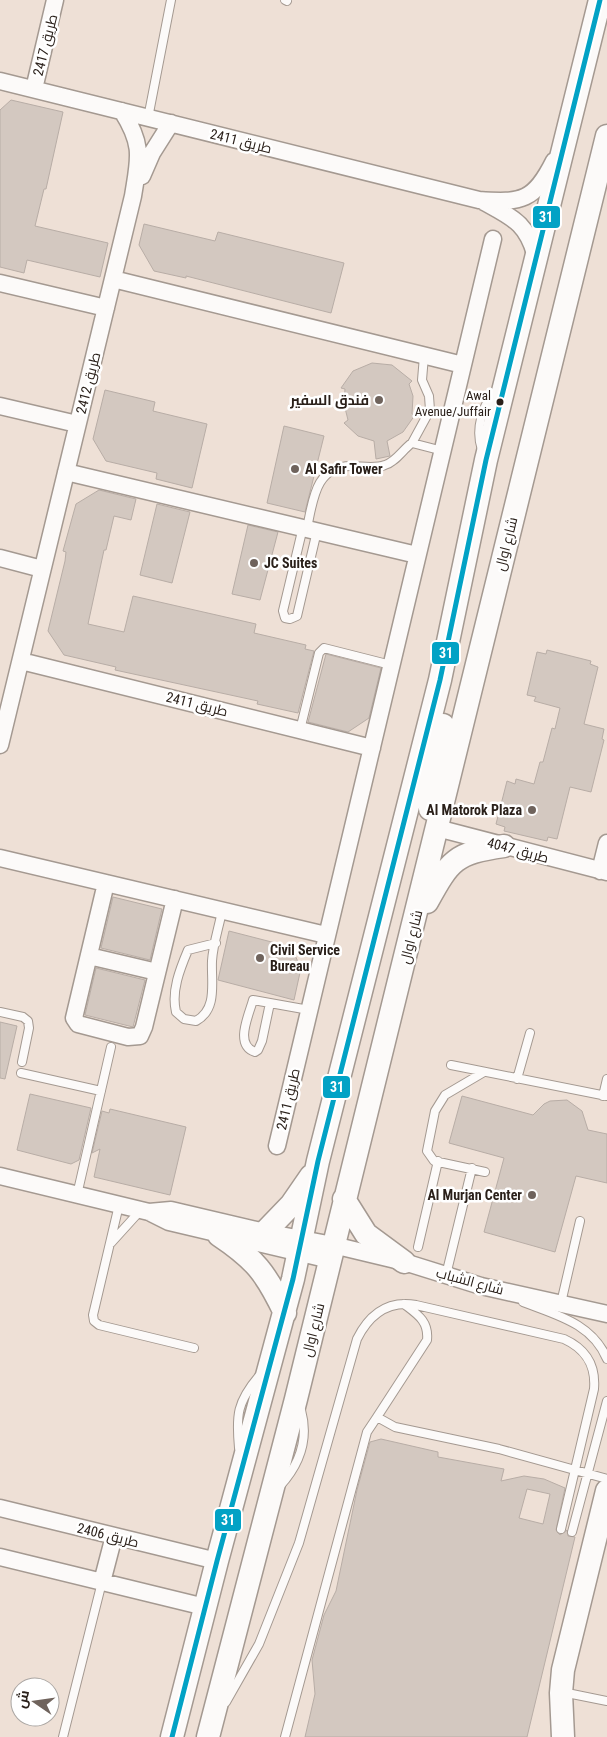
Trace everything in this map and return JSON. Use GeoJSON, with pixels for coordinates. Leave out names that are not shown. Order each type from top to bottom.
{"type":"FeatureCollection","features":[{"type":"Feature","properties":{"kind":"main road"},"geometry":{"type":"LineString","coordinates":[[172,1737],[217,1561],[285,1313],[318,1162],[440,680],[486,460],[600,0]]}},
{"type":"Feature","properties":{"kind":"main road","name":"شارع اوال"},"geometry":{"type":"LineString","coordinates":[[208,1736],[296,1399],[607,136]]}},
{"type":"Feature","properties":{"kind":"main road"},"geometry":{"type":"LineString","coordinates":[[437,828],[431,817],[430,803],[433,773],[446,704],[440,680]]}},
{"type":"Feature","properties":{"kind":"main road"},"geometry":{"type":"LineString","coordinates":[[414,925],[441,877],[453,862],[466,854],[504,846]]}},
{"type":"Feature","properties":{"kind":"main road"},"geometry":{"type":"LineString","coordinates":[[265,1232],[296,1198],[318,1162]]}},
{"type":"Feature","properties":{"kind":"main road"},"geometry":{"type":"LineString","coordinates":[[344,1200],[366,1234],[411,1255]]}},
{"type":"Feature","properties":{"kind":"main road"},"geometry":{"type":"LineString","coordinates":[[219,1235],[255,1262],[271,1284],[285,1313]]}},
{"type":"Feature","properties":{"kind":"main road"},"geometry":{"type":"LineString","coordinates":[[563,1737],[561,1693],[568,1651],[607,1491]]}},
{"type":"Feature","properties":{"kind":"main road"},"geometry":{"type":"LineString","coordinates":[[217,1561],[252,1570]]}},
{"type":"Feature","properties":{"kind":"main road"},"geometry":{"type":"LineString","coordinates":[[205,1607],[239,1616]]}},
{"type":"Feature","properties":{"kind":"main road"},"geometry":{"type":"LineString","coordinates":[[568,1651],[577,1737]]}},
{"type":"Feature","properties":{"kind":"street","name":"طريق 2417"},"geometry":{"type":"LineString","coordinates":[[34,90],[55,0]]}},
{"type":"Feature","properties":{"kind":"street","name":"طريق 2411"},"geometry":{"type":"LineString","coordinates":[[1,85],[34,90],[122,111],[479,200],[511,202],[523,199],[534,193],[542,184],[569,131]]}},
{"type":"Feature","properties":{"kind":"street","name":"طريق 2412"},"geometry":{"type":"LineString","coordinates":[[0,745],[133,196],[139,156],[137,138],[122,111]]}},
{"type":"Feature","properties":{"kind":"street","name":"طريق 2412"},"geometry":{"type":"LineString","coordinates":[[133,196],[152,153],[171,123]]}},
{"type":"Feature","properties":{"kind":"street","name":"طريق 2411"},"geometry":{"type":"LineString","coordinates":[[479,200],[520,223],[532,241],[537,257]]}},
{"type":"Feature","properties":{"kind":"street","name":"طريق 2411"},"geometry":{"type":"LineString","coordinates":[[277,1146],[493,239]]}},
{"type":"Feature","properties":{"kind":"street"},"geometry":{"type":"LineString","coordinates":[[113,279],[463,366]]}},
{"type":"Feature","properties":{"kind":"street"},"geometry":{"type":"LineString","coordinates":[[0,283],[106,308]]}},
{"type":"Feature","properties":{"kind":"street"},"geometry":{"type":"LineString","coordinates":[[0,406],[78,424]]}},
{"type":"Feature","properties":{"kind":"street"},"geometry":{"type":"LineString","coordinates":[[66,472],[417,555]]}},
{"type":"Feature","properties":{"kind":"street"},"geometry":{"type":"LineString","coordinates":[[1,557],[42,569]]}},
{"type":"Feature","properties":{"kind":"street","name":"طريق 2411"},"geometry":{"type":"LineString","coordinates":[[21,661],[372,748]]}},
{"type":"Feature","properties":{"kind":"street","name":"طريق 4047"},"geometry":{"type":"LineString","coordinates":[[437,828],[604,872],[607,843]]}},
{"type":"Feature","properties":{"kind":"street"},"geometry":{"type":"LineString","coordinates":[[0,858],[326,935]]}},
{"type":"Feature","properties":{"kind":"street"},"geometry":{"type":"LineString","coordinates":[[106,883],[74,1018],[78,1024],[128,1037],[140,1036],[175,899]]}},
{"type":"Feature","properties":{"kind":"street"},"geometry":{"type":"LineString","coordinates":[[89,956],[157,972]]}},
{"type":"Feature","properties":{"kind":"street"},"geometry":{"type":"LineString","coordinates":[[0,1176],[144,1211],[168,1222],[219,1235],[301,1246]]}},
{"type":"Feature","properties":{"kind":"street"},"geometry":{"type":"LineString","coordinates":[[144,1211],[171,1210],[265,1232],[301,1246]]}},
{"type":"Feature","properties":{"kind":"street","name":"شارع الشباب"},"geometry":{"type":"LineString","coordinates":[[301,1246],[331,1253],[411,1255],[446,1275],[481,1286],[607,1314]]}},
{"type":"Feature","properties":{"kind":"street","name":"طريق 2406"},"geometry":{"type":"LineString","coordinates":[[0,1508],[217,1561]]}},
{"type":"Feature","properties":{"kind":"street"},"geometry":{"type":"LineString","coordinates":[[102,1582],[114,1536]]}},
{"type":"Feature","properties":{"kind":"street"},"geometry":{"type":"LineString","coordinates":[[0,1557],[205,1607]]}},
{"type":"Feature","properties":{"kind":"lane"},"geometry":{"type":"LineString","coordinates":[[148,118],[171,0]]}},
{"type":"Feature","properties":{"kind":"lane"},"geometry":{"type":"LineString","coordinates":[[309,529],[283,611],[285,618],[290,619],[297,616],[315,491],[324,474],[346,466],[385,465],[392,462],[400,452],[412,444],[430,410],[430,400],[422,380],[424,356]]}},
{"type":"Feature","properties":{"kind":"lane"},"geometry":{"type":"LineString","coordinates":[[412,444],[443,451]]}},
{"type":"Feature","properties":{"kind":"lane"},"geometry":{"type":"LineString","coordinates":[[300,730],[319,653],[324,648],[391,665]]}},
{"type":"Feature","properties":{"kind":"lane"},"geometry":{"type":"LineString","coordinates":[[216,943],[188,950],[182,964],[173,1002],[176,1012],[184,1019],[196,1021],[204,1017],[210,1005],[214,985],[212,960],[216,943],[222,911]]}},
{"type":"Feature","properties":{"kind":"lane"},"geometry":{"type":"LineString","coordinates":[[270,1003],[260,1046],[254,1052],[249,1050],[244,1044],[252,1000],[270,1003],[309,1010]]}},
{"type":"Feature","properties":{"kind":"lane"},"geometry":{"type":"LineString","coordinates":[[0,1012],[28,1021],[29,1028],[22,1062]]}},
{"type":"Feature","properties":{"kind":"lane"},"geometry":{"type":"LineString","coordinates":[[517,1079],[530,1033]]}},
{"type":"Feature","properties":{"kind":"lane"},"geometry":{"type":"LineString","coordinates":[[77,1195],[111,1047]]}},
{"type":"Feature","properties":{"kind":"lane"},"geometry":{"type":"LineString","coordinates":[[451,1064],[605,1096],[607,1079]]}},
{"type":"Feature","properties":{"kind":"lane"},"geometry":{"type":"LineString","coordinates":[[484,1072],[452,1088],[439,1102],[427,1151],[431,1158],[438,1161],[486,1172]]}},
{"type":"Feature","properties":{"kind":"lane"},"geometry":{"type":"LineString","coordinates":[[21,1073],[101,1091]]}},
{"type":"Feature","properties":{"kind":"lane"},"geometry":{"type":"LineString","coordinates":[[411,1255],[438,1161]]}},
{"type":"Feature","properties":{"kind":"lane"},"geometry":{"type":"LineString","coordinates":[[446,1275],[472,1168]]}},
{"type":"Feature","properties":{"kind":"lane"},"geometry":{"type":"LineString","coordinates":[[118,1205],[93,1315],[96,1324],[194,1348]]}},
{"type":"Feature","properties":{"kind":"lane"},"geometry":{"type":"LineString","coordinates":[[110,1244],[144,1211]]}},
{"type":"Feature","properties":{"kind":"lane"},"geometry":{"type":"LineString","coordinates":[[561,1303],[580,1221]]}},
{"type":"Feature","properties":{"kind":"lane"},"geometry":{"type":"LineString","coordinates":[[481,1286],[581,1327],[597,1340],[607,1359]]}},
{"type":"Feature","properties":{"kind":"lane"},"geometry":{"type":"LineString","coordinates":[[285,1737],[367,1432],[427,1340],[428,1332],[422,1318],[402,1303]]}},
{"type":"Feature","properties":{"kind":"lane"},"geometry":{"type":"LineString","coordinates":[[208,1736],[258,1644],[283,1588],[317,1483],[357,1339],[363,1327],[376,1313],[402,1303],[564,1339],[582,1350],[593,1368],[595,1378],[561,1529]]}},
{"type":"Feature","properties":{"kind":"lane"},"geometry":{"type":"LineString","coordinates":[[572,1532],[607,1401]]}},
{"type":"Feature","properties":{"kind":"lane"},"geometry":{"type":"LineString","coordinates":[[376,1417],[395,1427],[499,1449],[607,1479]]}},
{"type":"Feature","properties":{"kind":"lane"},"geometry":{"type":"LineString","coordinates":[[63,1737],[102,1582]]}},
{"type":"Feature","properties":{"kind":"lane"},"geometry":{"type":"LineString","coordinates":[[572,1694],[607,1701]]}},
{"type":"Feature","properties":{"kind":"building"},"geometry":{"type":"Polygon","coordinates":[[[11,100],[63,112],[46,189],[44,189],[35,226],[108,243],[100,277],[27,260],[24,273],[0,267],[0,110],[11,100]]]}},
{"type":"Feature","properties":{"kind":"building"},"geometry":{"type":"Polygon","coordinates":[[[144,224],[215,241],[218,232],[344,263],[331,313],[186,276],[186,278],[154,271],[139,245],[144,224]]]}},
{"type":"Feature","properties":{"kind":"building","name":"فندق السفير"},"geometry":{"type":"Polygon","coordinates":[[[372,363],[392,365],[412,381],[409,384],[413,396],[412,414],[415,415],[403,432],[387,441],[390,456],[376,459],[374,441],[358,436],[344,423],[348,420],[344,404],[345,389],[341,388],[353,371],[372,363]]]}},
{"type":"Feature","properties":{"kind":"building"},"geometry":{"type":"Polygon","coordinates":[[[105,390],[155,402],[153,411],[207,424],[192,488],[156,479],[157,473],[106,461],[93,439],[105,390]]]}},
{"type":"Feature","properties":{"kind":"building","name":"Al Safir Tower"},"geometry":{"type":"Polygon","coordinates":[[[284,426],[324,436],[305,512],[267,503],[284,426]]]}},
{"type":"Feature","properties":{"kind":"building"},"geometry":{"type":"Polygon","coordinates":[[[99,490],[136,499],[131,520],[114,516],[106,550],[104,550],[88,624],[124,632],[133,596],[256,624],[254,633],[306,645],[305,649],[314,651],[298,713],[257,704],[258,701],[115,670],[116,667],[64,655],[48,631],[65,561],[66,552],[63,551],[76,504],[99,490]]]}},
{"type":"Feature","properties":{"kind":"building"},"geometry":{"type":"Polygon","coordinates":[[[157,504],[190,512],[172,583],[140,575],[157,504]]]}},
{"type":"Feature","properties":{"kind":"building","name":"JC Suites"},"geometry":{"type":"Polygon","coordinates":[[[248,525],[278,532],[260,600],[232,594],[248,525]]]}},
{"type":"Feature","properties":{"kind":"building"},"geometry":{"type":"Polygon","coordinates":[[[547,650],[591,661],[590,664],[598,667],[584,724],[604,729],[602,739],[604,740],[591,792],[570,787],[557,839],[548,837],[547,841],[504,831],[505,827],[496,824],[507,781],[515,784],[516,779],[534,784],[540,762],[543,762],[552,728],[555,729],[560,708],[534,701],[536,697],[527,695],[537,652],[546,654],[547,650]]]}},
{"type":"Feature","properties":{"kind":"building"},"geometry":{"type":"Polygon","coordinates":[[[326,654],[381,668],[369,718],[348,732],[308,722],[326,654]]]}},
{"type":"Feature","properties":{"kind":"building"},"geometry":{"type":"Polygon","coordinates":[[[113,897],[162,909],[150,960],[101,948],[113,897]]]}},
{"type":"Feature","properties":{"kind":"building","name":"Civil Service Bureau"},"geometry":{"type":"Polygon","coordinates":[[[229,931],[291,947],[301,968],[294,1000],[218,980],[229,931]]]}},
{"type":"Feature","properties":{"kind":"building"},"geometry":{"type":"Polygon","coordinates":[[[96,968],[145,980],[133,1027],[85,1015],[96,968]]]}},
{"type":"Feature","properties":{"kind":"building"},"geometry":{"type":"Polygon","coordinates":[[[0,1022],[17,1026],[5,1079],[0,1078],[0,1022]]]}},
{"type":"Feature","properties":{"kind":"building"},"geometry":{"type":"Polygon","coordinates":[[[30,1094],[91,1108],[79,1160],[71,1164],[17,1150],[30,1094]]]}},
{"type":"Feature","properties":{"kind":"building","name":"Al Murjan Center"},"geometry":{"type":"Polygon","coordinates":[[[462,1096],[533,1115],[550,1101],[567,1100],[582,1111],[588,1130],[607,1134],[607,1183],[576,1176],[555,1252],[484,1232],[504,1158],[449,1143],[462,1096]]]}},
{"type":"Feature","properties":{"kind":"building"},"geometry":{"type":"Polygon","coordinates":[[[110,1109],[186,1127],[170,1195],[94,1177],[100,1149],[92,1153],[102,1111],[109,1113],[110,1109]]]}},
{"type":"Feature","properties":{"kind":"building"},"geometry":{"type":"Polygon","coordinates":[[[381,1439],[438,1452],[438,1457],[504,1469],[501,1481],[524,1476],[544,1479],[565,1488],[556,1530],[560,1535],[567,1530],[568,1536],[575,1537],[527,1737],[305,1737],[315,1694],[312,1660],[324,1615],[336,1591],[357,1490],[370,1442],[381,1439]],[[527,1489],[519,1518],[543,1524],[550,1494],[527,1489]]]}},
{"type":"Feature","properties":{"kind":"transit line","name":"31"},"geometry":{"type":"LineString","coordinates":[[172,1737],[293,1279],[318,1161],[440,680],[486,460],[600,0]]}},
{"type":"Feature","properties":{"kind":"place","name":"فندق السفير"},"geometry":{"type":"Point","coordinates":[379,400]}},
{"type":"Feature","properties":{"kind":"place","name":"Awal Avenue/Juffair"},"geometry":{"type":"Point","coordinates":[500,402]}},
{"type":"Feature","properties":{"kind":"place","name":"Al Safir Tower"},"geometry":{"type":"Point","coordinates":[295,469]}},
{"type":"Feature","properties":{"kind":"place","name":"JC Suites"},"geometry":{"type":"Point","coordinates":[254,563]}},
{"type":"Feature","properties":{"kind":"place","name":"Al Matorok Plaza"},"geometry":{"type":"Point","coordinates":[532,810]}},
{"type":"Feature","properties":{"kind":"place","name":"Civil Service Bureau"},"geometry":{"type":"Point","coordinates":[260,958]}},
{"type":"Feature","properties":{"kind":"place","name":"Al Murjan Center"},"geometry":{"type":"Point","coordinates":[532,1195]}}]}
